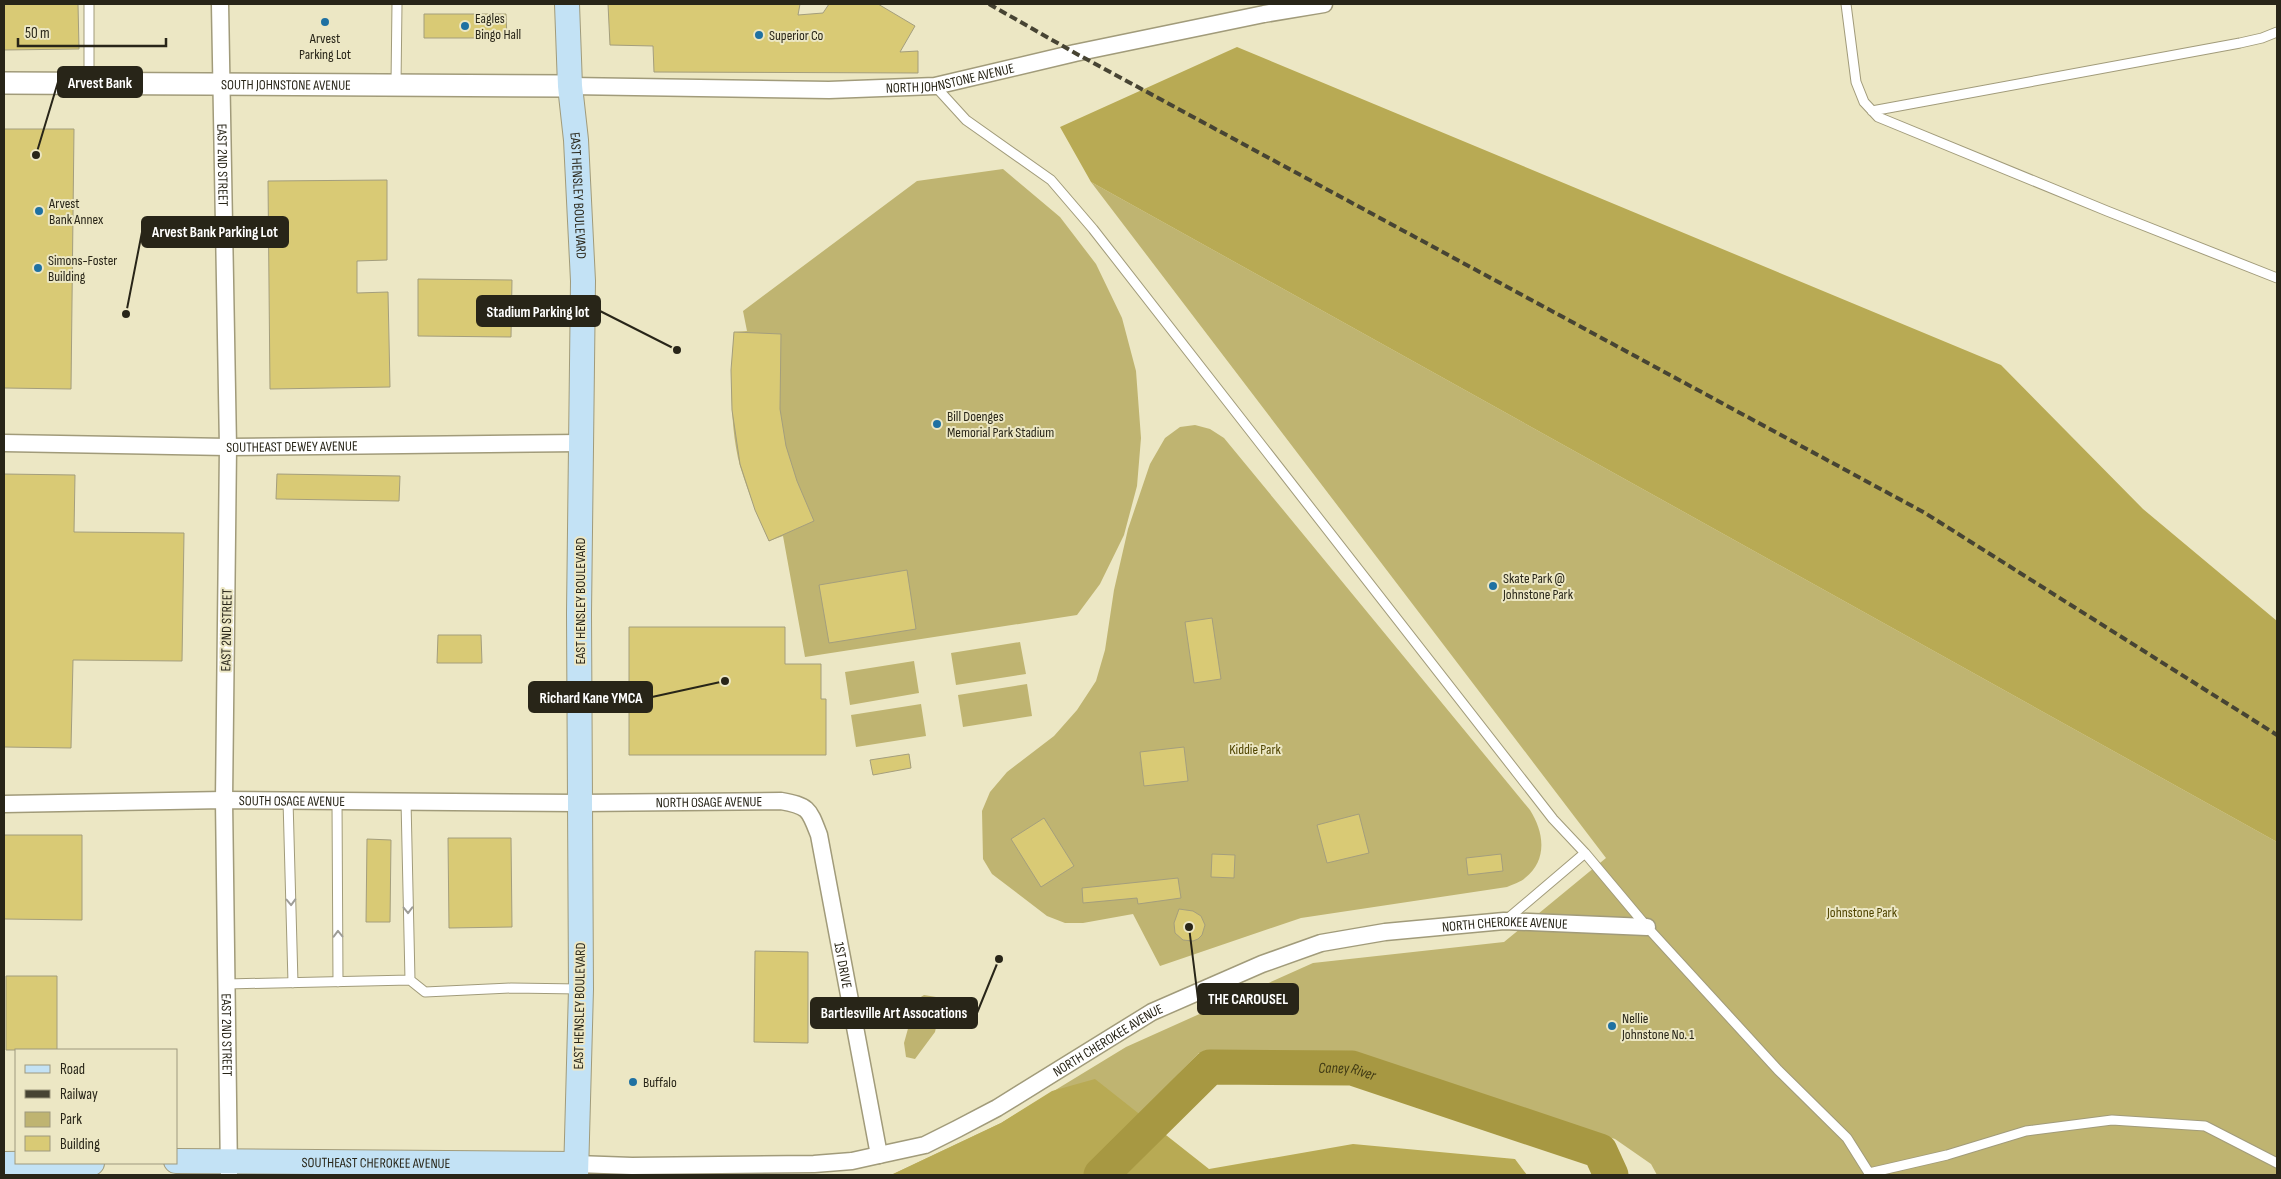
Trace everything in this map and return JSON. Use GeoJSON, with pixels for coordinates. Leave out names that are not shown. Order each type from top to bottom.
{"type":"FeatureCollection","features":[{"type":"Feature","properties":{"kind":"main road","name":"EAST HENSLEY BOULEVARD"},"geometry":{"type":"LineString","coordinates":[[567,4],[570,86],[576,140],[583,281],[580,443],[579,803],[581,989],[576,1170]]}},
{"type":"Feature","properties":{"kind":"main road","name":"SOUTHEAST CHEROKEE AVENUE"},"geometry":{"type":"LineString","coordinates":[[178,1161],[229,1168],[576,1170]]}},
{"type":"Feature","properties":{"kind":"street","name":"EAST 2ND STREET"},"geometry":{"type":"LineString","coordinates":[[220,4],[228,447],[224,800],[229,1168]]}},
{"type":"Feature","properties":{"kind":"street","name":"NORTH JOHNSTONE AVENUE"},"geometry":{"type":"LineString","coordinates":[[570,86],[829,90],[935,86],[1263,9],[1324,4]]}},
{"type":"Feature","properties":{"kind":"street","name":"SOUTH JOHNSTONE AVENUE"},"geometry":{"type":"LineString","coordinates":[[4,84],[570,86]]}},
{"type":"Feature","properties":{"kind":"street","name":"SOUTHEAST DEWEY AVENUE"},"geometry":{"type":"LineString","coordinates":[[4,443],[228,447],[580,443]]}},
{"type":"Feature","properties":{"kind":"street","name":"SOUTH OSAGE AVENUE"},"geometry":{"type":"LineString","coordinates":[[4,804],[224,800],[579,803]]}},
{"type":"Feature","properties":{"kind":"street","name":"NORTH OSAGE AVENUE"},"geometry":{"type":"LineString","coordinates":[[579,803],[781,801],[803,806],[811,814],[819,835]]}},
{"type":"Feature","properties":{"kind":"street","name":"1ST DRIVE"},"geometry":{"type":"LineString","coordinates":[[819,835],[880,1155]]}},
{"type":"Feature","properties":{"kind":"street","name":"NORTH CHEROKEE AVENUE"},"geometry":{"type":"LineString","coordinates":[[576,1170],[632,1166],[814,1164],[852,1161],[925,1145],[997,1108],[1152,1012],[1262,964],[1321,943],[1384,932],[1504,921],[1647,927]]}},
{"type":"Feature","properties":{"kind":"lane"},"geometry":{"type":"LineString","coordinates":[[89,4],[89,84]]}},
{"type":"Feature","properties":{"kind":"lane"},"geometry":{"type":"LineString","coordinates":[[396,85],[397,4]]}},
{"type":"Feature","properties":{"kind":"lane"},"geometry":{"type":"LineString","coordinates":[[1846,4],[1856,82],[1864,102],[1878,117],[2277,278]]}},
{"type":"Feature","properties":{"kind":"lane"},"geometry":{"type":"LineString","coordinates":[[1872,110],[2240,43],[2277,32]]}},
{"type":"Feature","properties":{"kind":"lane"},"geometry":{"type":"LineString","coordinates":[[935,86],[966,120],[1051,180],[1093,229],[1553,818],[1647,927],[1778,1070],[1847,1138],[1870,1174],[1947,1156],[2026,1131],[2112,1120],[2205,1126],[2277,1164]]}},
{"type":"Feature","properties":{"kind":"lane"},"geometry":{"type":"LineString","coordinates":[[288,800],[293,983]]}},
{"type":"Feature","properties":{"kind":"lane"},"geometry":{"type":"LineString","coordinates":[[337,801],[338,982]]}},
{"type":"Feature","properties":{"kind":"lane"},"geometry":{"type":"LineString","coordinates":[[406,801],[410,980]]}},
{"type":"Feature","properties":{"kind":"lane"},"geometry":{"type":"LineString","coordinates":[[1504,921],[1585,853]]}},
{"type":"Feature","properties":{"kind":"lane"},"geometry":{"type":"LineString","coordinates":[[227,984],[410,980],[425,992],[511,988],[581,989]]}},
{"type":"Feature","properties":{"kind":"green space","name":"Bill Doenges Memorial Park Stadium"},"geometry":{"type":"Polygon","coordinates":[[[1003,169],[1060,217],[1096,264],[1122,318],[1136,371],[1141,438],[1137,486],[1124,535],[1100,584],[1077,615],[805,657],[783,536],[769,541],[746,485],[736,450],[732,416],[734,332],[747,331],[743,311],[917,181],[1003,169]]]}},
{"type":"Feature","properties":{"kind":"green space","name":"Johnstone Park"},"geometry":{"type":"Polygon","coordinates":[[[1091,182],[2277,842],[2277,1175],[1657,1175],[1651,1164],[1615,1139],[1344,1051],[1199,1053],[1080,1175],[891,1175],[1001,1123],[1126,1047],[1313,963],[1504,942],[1606,858],[1091,182]]]}},
{"type":"Feature","properties":{"kind":"green space","name":"Kiddie Park"},"geometry":{"type":"Polygon","coordinates":[[[1195,425],[1210,429],[1224,438],[1530,810],[1541,836],[1540,854],[1532,871],[1519,882],[1507,887],[1301,918],[1160,966],[1133,914],[1083,923],[1065,923],[1047,916],[992,874],[983,859],[982,811],[990,792],[1007,772],[1054,736],[1077,710],[1096,681],[1105,650],[1114,590],[1128,529],[1150,464],[1165,438],[1180,427],[1195,425]]]}},
{"type":"Feature","properties":{"kind":"green space"},"geometry":{"type":"Polygon","coordinates":[[[1020,642],[1026,674],[956,685],[951,653],[1020,642]]]}},
{"type":"Feature","properties":{"kind":"green space"},"geometry":{"type":"Polygon","coordinates":[[[914,661],[919,693],[850,705],[845,672],[914,661]]]}},
{"type":"Feature","properties":{"kind":"green space"},"geometry":{"type":"Polygon","coordinates":[[[1027,684],[1032,716],[963,727],[958,695],[1027,684]]]}},
{"type":"Feature","properties":{"kind":"green space"},"geometry":{"type":"Polygon","coordinates":[[[921,704],[926,736],[856,747],[851,715],[921,704]]]}},
{"type":"Feature","properties":{"kind":"green space"},"geometry":{"type":"Polygon","coordinates":[[[924,995],[936,997],[941,1006],[935,1032],[915,1059],[906,1057],[904,1043],[916,1000],[924,995]]]}},
{"type":"Feature","properties":{"kind":"shaded area"},"geometry":{"type":"Polygon","coordinates":[[[1237,47],[2001,365],[2143,509],[2277,621],[2277,842],[1091,182],[1060,127],[1237,47]]]}},
{"type":"Feature","properties":{"kind":"shaded area"},"geometry":{"type":"Polygon","coordinates":[[[1095,1079],[1209,1169],[1353,1144],[1515,1159],[1527,1175],[891,1175],[1001,1123],[1052,1091],[1095,1079]]]}},
{"type":"Feature","properties":{"kind":"building"},"geometry":{"type":"Polygon","coordinates":[[[4,4],[78,4],[79,49],[4,50],[4,4]]]}},
{"type":"Feature","properties":{"kind":"building","name":"Superior Co"},"geometry":{"type":"Polygon","coordinates":[[[608,4],[800,4],[798,15],[823,13],[829,4],[878,4],[915,26],[900,52],[918,51],[918,73],[654,72],[653,46],[610,45],[608,4]]]}},
{"type":"Feature","properties":{"kind":"building","name":"Eagles Bingo Hall"},"geometry":{"type":"Polygon","coordinates":[[[424,14],[506,14],[507,38],[424,38],[424,14]]]}},
{"type":"Feature","properties":{"kind":"building"},"geometry":{"type":"Polygon","coordinates":[[[4,129],[74,129],[71,389],[4,388],[4,129]]]}},
{"type":"Feature","properties":{"kind":"building"},"geometry":{"type":"Polygon","coordinates":[[[387,180],[387,260],[357,261],[357,293],[388,292],[390,387],[270,389],[268,181],[387,180]]]}},
{"type":"Feature","properties":{"kind":"building"},"geometry":{"type":"Polygon","coordinates":[[[418,279],[512,280],[511,337],[418,336],[418,279]]]}},
{"type":"Feature","properties":{"kind":"building"},"geometry":{"type":"Polygon","coordinates":[[[734,332],[781,334],[780,409],[786,446],[797,481],[814,521],[769,541],[755,510],[740,464],[732,410],[731,370],[734,332]]]}},
{"type":"Feature","properties":{"kind":"building"},"geometry":{"type":"Polygon","coordinates":[[[4,474],[75,475],[74,532],[184,533],[182,661],[73,660],[71,748],[4,747],[4,474]]]}},
{"type":"Feature","properties":{"kind":"building"},"geometry":{"type":"Polygon","coordinates":[[[277,474],[400,476],[399,501],[276,499],[277,474]]]}},
{"type":"Feature","properties":{"kind":"building"},"geometry":{"type":"Polygon","coordinates":[[[907,570],[916,629],[829,643],[819,585],[907,570]]]}},
{"type":"Feature","properties":{"kind":"building"},"geometry":{"type":"Polygon","coordinates":[[[1212,618],[1221,679],[1194,683],[1185,622],[1212,618]]]}},
{"type":"Feature","properties":{"kind":"building"},"geometry":{"type":"Polygon","coordinates":[[[629,627],[785,627],[785,664],[821,664],[821,699],[826,699],[826,755],[629,755],[629,627]]]}},
{"type":"Feature","properties":{"kind":"building"},"geometry":{"type":"Polygon","coordinates":[[[438,635],[481,635],[482,663],[437,663],[438,635]]]}},
{"type":"Feature","properties":{"kind":"building"},"geometry":{"type":"Polygon","coordinates":[[[1184,747],[1188,781],[1144,786],[1140,752],[1184,747]]]}},
{"type":"Feature","properties":{"kind":"building"},"geometry":{"type":"Polygon","coordinates":[[[909,754],[911,768],[873,775],[870,760],[909,754]]]}},
{"type":"Feature","properties":{"kind":"building"},"geometry":{"type":"Polygon","coordinates":[[[1359,814],[1369,853],[1327,863],[1317,825],[1359,814]]]}},
{"type":"Feature","properties":{"kind":"building"},"geometry":{"type":"Polygon","coordinates":[[[1044,818],[1074,866],[1041,887],[1011,839],[1044,818]]]}},
{"type":"Feature","properties":{"kind":"building"},"geometry":{"type":"Polygon","coordinates":[[[4,835],[82,835],[82,920],[4,919],[4,835]]]}},
{"type":"Feature","properties":{"kind":"building"},"geometry":{"type":"Polygon","coordinates":[[[448,838],[511,838],[512,927],[449,928],[448,838]]]}},
{"type":"Feature","properties":{"kind":"building"},"geometry":{"type":"Polygon","coordinates":[[[367,839],[391,840],[390,922],[366,922],[367,839]]]}},
{"type":"Feature","properties":{"kind":"building"},"geometry":{"type":"Polygon","coordinates":[[[1212,854],[1235,855],[1234,878],[1211,877],[1212,854]]]}},
{"type":"Feature","properties":{"kind":"building"},"geometry":{"type":"Polygon","coordinates":[[[1501,854],[1503,871],[1468,875],[1466,858],[1501,854]]]}},
{"type":"Feature","properties":{"kind":"building"},"geometry":{"type":"Polygon","coordinates":[[[1178,878],[1181,898],[1138,904],[1137,898],[1083,903],[1082,888],[1178,878]]]}},
{"type":"Feature","properties":{"kind":"building"},"geometry":{"type":"Polygon","coordinates":[[[1179,909],[1193,911],[1201,916],[1205,925],[1202,935],[1198,939],[1193,941],[1183,940],[1175,933],[1174,923],[1179,909]]]}},
{"type":"Feature","properties":{"kind":"building"},"geometry":{"type":"Polygon","coordinates":[[[755,951],[808,952],[808,1043],[754,1042],[755,951]]]}},
{"type":"Feature","properties":{"kind":"building"},"geometry":{"type":"Polygon","coordinates":[[[6,976],[57,976],[57,1049],[6,1050],[6,976]]]}},
{"type":"Feature","properties":{"kind":"waterway","name":"Caney River"},"geometry":{"type":"LineString","coordinates":[[1101,1175],[1210,1067],[1352,1068],[1600,1151],[1611,1175]]}},
{"type":"Feature","properties":{"kind":"railway"},"geometry":{"type":"LineString","coordinates":[[989,4],[1075,53],[1925,513],[2277,735]]}},
{"type":"Feature","properties":{"kind":"place","name":"Arvest Parking Lot"},"geometry":{"type":"Point","coordinates":[325,22]}},
{"type":"Feature","properties":{"kind":"place","name":"Eagles Bingo Hall"},"geometry":{"type":"Point","coordinates":[465,26]}},
{"type":"Feature","properties":{"kind":"place","name":"Superior Co"},"geometry":{"type":"Point","coordinates":[759,35]}},
{"type":"Feature","properties":{"kind":"place","name":"Arvest Bank"},"geometry":{"type":"Point","coordinates":[36,155]}},
{"type":"Feature","properties":{"kind":"place","name":"Arvest Bank Annex"},"geometry":{"type":"Point","coordinates":[39,211]}},
{"type":"Feature","properties":{"kind":"place","name":"Simons-Foster Building"},"geometry":{"type":"Point","coordinates":[38,268]}},
{"type":"Feature","properties":{"kind":"place","name":"Arvest Bank Parking Lot"},"geometry":{"type":"Point","coordinates":[126,314]}},
{"type":"Feature","properties":{"kind":"place","name":"Stadium Parking lot"},"geometry":{"type":"Point","coordinates":[677,350]}},
{"type":"Feature","properties":{"kind":"place","name":"Bill Doenges Memorial Park Stadium"},"geometry":{"type":"Point","coordinates":[937,424]}},
{"type":"Feature","properties":{"kind":"place","name":"Skate Park @ Johnstone Park"},"geometry":{"type":"Point","coordinates":[1493,586]}},
{"type":"Feature","properties":{"kind":"place","name":"Richard Kane YMCA"},"geometry":{"type":"Point","coordinates":[725,681]}},
{"type":"Feature","properties":{"kind":"place","name":"THE CAROUSEL"},"geometry":{"type":"Point","coordinates":[1189,927]}},
{"type":"Feature","properties":{"kind":"place","name":"Bartlesville Art Assocations"},"geometry":{"type":"Point","coordinates":[999,959]}},
{"type":"Feature","properties":{"kind":"place","name":"Nellie Johnstone No. 1"},"geometry":{"type":"Point","coordinates":[1612,1026]}},
{"type":"Feature","properties":{"kind":"place","name":"Buffalo"},"geometry":{"type":"Point","coordinates":[633,1082]}}]}
